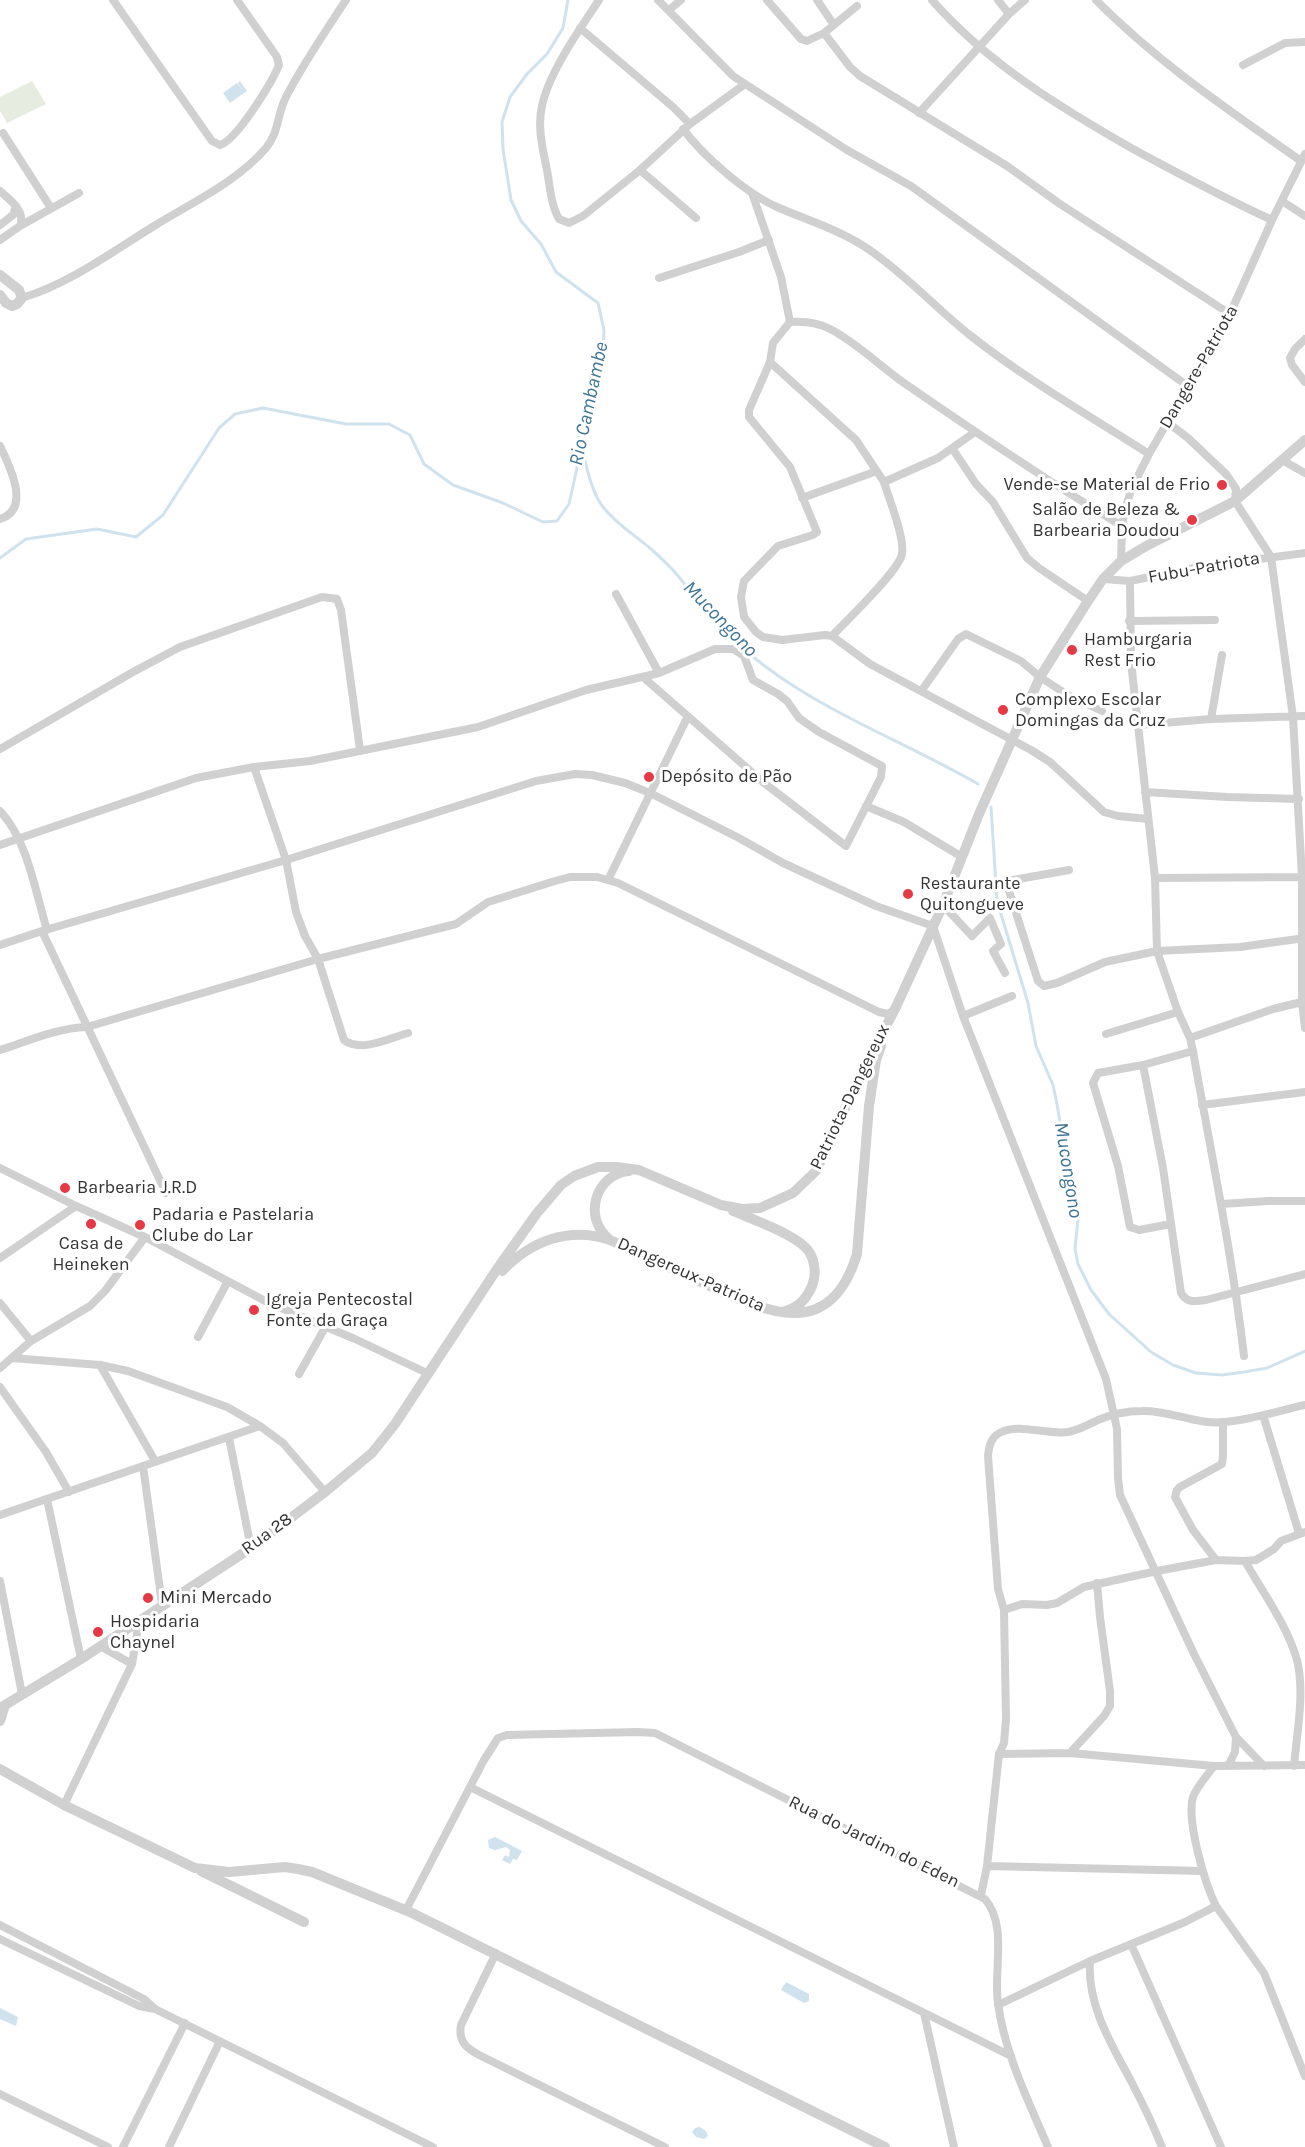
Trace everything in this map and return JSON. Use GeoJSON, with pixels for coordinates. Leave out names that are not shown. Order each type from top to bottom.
{"type":"FeatureCollection","features":[{"type":"Feature","properties":{"kind":"street"},"geometry":{"type":"LineString","coordinates":[[113,0],[212,141],[220,145],[231,137],[256,106],[279,65],[277,57],[237,0]]}},
{"type":"Feature","properties":{"kind":"street"},"geometry":{"type":"LineString","coordinates":[[2,302],[12,306],[22,298],[41,292],[68,278],[220,185],[248,165],[266,148],[274,136],[284,99],[346,0]]}},
{"type":"Feature","properties":{"kind":"street"},"geometry":{"type":"LineString","coordinates":[[599,0],[580,28],[550,83],[542,107],[541,137],[555,212],[559,219],[569,223],[583,216],[640,170],[687,127],[745,84]]}},
{"type":"Feature","properties":{"kind":"street"},"geometry":{"type":"LineString","coordinates":[[658,0],[726,70],[745,84],[847,150],[911,186],[1189,387]]}},
{"type":"Feature","properties":{"kind":"street"},"geometry":{"type":"LineString","coordinates":[[669,10],[681,0]]}},
{"type":"Feature","properties":{"kind":"street"},"geometry":{"type":"LineString","coordinates":[[767,0],[804,41],[810,41],[824,33],[857,6]]}},
{"type":"Feature","properties":{"kind":"street"},"geometry":{"type":"LineString","coordinates":[[817,0],[834,24]]}},
{"type":"Feature","properties":{"kind":"street"},"geometry":{"type":"LineString","coordinates":[[932,0],[981,47],[1028,84],[1083,121],[1200,186],[1272,220]]}},
{"type":"Feature","properties":{"kind":"street"},"geometry":{"type":"LineString","coordinates":[[998,0],[1009,14]]}},
{"type":"Feature","properties":{"kind":"street"},"geometry":{"type":"LineString","coordinates":[[919,113],[1009,14],[1025,0]]}},
{"type":"Feature","properties":{"kind":"street"},"geometry":{"type":"LineString","coordinates":[[1096,0],[1152,52],[1200,90],[1303,158]]}},
{"type":"Feature","properties":{"kind":"street"},"geometry":{"type":"LineString","coordinates":[[580,28],[674,107],[696,144],[752,192],[776,206],[848,236],[870,249],[973,338],[1034,381],[1149,454]]}},
{"type":"Feature","properties":{"kind":"street"},"geometry":{"type":"LineString","coordinates":[[824,33],[855,72],[1007,166],[1060,204],[1230,314]]}},
{"type":"Feature","properties":{"kind":"street"},"geometry":{"type":"LineString","coordinates":[[1243,65],[1285,43],[1305,42]]}},
{"type":"Feature","properties":{"kind":"street"},"geometry":{"type":"LineString","coordinates":[[3,133],[51,208]]}},
{"type":"Feature","properties":{"kind":"street","name":"Dangere-Patriota"},"geometry":{"type":"LineString","coordinates":[[1121,561],[1122,526],[1131,490],[1149,454],[1230,314],[1303,158]]}},
{"type":"Feature","properties":{"kind":"street"},"geometry":{"type":"LineString","coordinates":[[640,170],[696,218]]}},
{"type":"Feature","properties":{"kind":"street"},"geometry":{"type":"LineString","coordinates":[[0,190],[16,206],[22,216],[20,226]]}},
{"type":"Feature","properties":{"kind":"street"},"geometry":{"type":"LineString","coordinates":[[752,192],[781,277],[790,322]]}},
{"type":"Feature","properties":{"kind":"street"},"geometry":{"type":"LineString","coordinates":[[1,237],[79,193]]}},
{"type":"Feature","properties":{"kind":"street"},"geometry":{"type":"LineString","coordinates":[[1282,201],[1305,216]]}},
{"type":"Feature","properties":{"kind":"street"},"geometry":{"type":"LineString","coordinates":[[0,225],[13,215],[16,206]]}},
{"type":"Feature","properties":{"kind":"street"},"geometry":{"type":"LineString","coordinates":[[659,278],[769,240]]}},
{"type":"Feature","properties":{"kind":"street"},"geometry":{"type":"LineString","coordinates":[[0,275],[19,290],[22,298]]}},
{"type":"Feature","properties":{"kind":"street"},"geometry":{"type":"LineString","coordinates":[[1122,526],[975,432],[830,329],[805,321],[790,322],[773,343],[771,362],[749,410],[749,417],[785,459],[817,531],[813,535],[778,546],[744,581],[741,597],[744,616],[756,632],[763,637],[782,640],[832,636],[870,664],[922,690],[1050,762],[1104,812],[1148,819]]}},
{"type":"Feature","properties":{"kind":"street"},"geometry":{"type":"LineString","coordinates":[[1305,339],[1290,358],[1292,365],[1305,382]]}},
{"type":"Feature","properties":{"kind":"street"},"geometry":{"type":"LineString","coordinates":[[771,362],[856,440],[884,482],[902,543],[902,555],[890,574],[832,636]]}},
{"type":"Feature","properties":{"kind":"street"},"geometry":{"type":"LineString","coordinates":[[1167,423],[1188,438],[1226,474],[1236,489],[1235,501],[1271,557],[1293,717],[1299,799],[1304,877],[1302,1002],[1305,1028]]}},
{"type":"Feature","properties":{"kind":"street"},"geometry":{"type":"LineString","coordinates":[[884,482],[938,458],[975,432]]}},
{"type":"Feature","properties":{"kind":"street"},"geometry":{"type":"LineString","coordinates":[[0,1050],[44,1035],[87,1027],[318,959],[456,924],[489,902],[570,877],[608,880],[879,1012],[888,1014],[892,1011],[943,905],[979,814],[1040,677],[1103,579],[1121,561],[1148,545],[1235,501],[1305,440]]}},
{"type":"Feature","properties":{"kind":"street"},"geometry":{"type":"LineString","coordinates":[[0,446],[12,471],[16,498],[13,509],[6,517],[0,519]]}},
{"type":"Feature","properties":{"kind":"street"},"geometry":{"type":"LineString","coordinates":[[952,448],[976,484],[993,502],[1027,558],[1088,601]]}},
{"type":"Feature","properties":{"kind":"street"},"geometry":{"type":"LineString","coordinates":[[1282,460],[1305,473]]}},
{"type":"Feature","properties":{"kind":"street"},"geometry":{"type":"LineString","coordinates":[[802,498],[877,471]]}},
{"type":"Feature","properties":{"kind":"street","name":"Fubu-Patriota"},"geometry":{"type":"LineString","coordinates":[[1103,579],[1130,581],[1199,567],[1305,553]]}},
{"type":"Feature","properties":{"kind":"street"},"geometry":{"type":"LineString","coordinates":[[1130,581],[1133,692],[1139,725],[1155,878],[1157,951],[1193,1051],[1222,1204],[1244,1356]]}},
{"type":"Feature","properties":{"kind":"street"},"geometry":{"type":"LineString","coordinates":[[616,594],[659,673]]}},
{"type":"Feature","properties":{"kind":"street"},"geometry":{"type":"LineString","coordinates":[[0,749],[180,647],[322,597],[337,599],[341,610],[360,750]]}},
{"type":"Feature","properties":{"kind":"street"},"geometry":{"type":"LineString","coordinates":[[1130,621],[1215,620]]}},
{"type":"Feature","properties":{"kind":"street"},"geometry":{"type":"LineString","coordinates":[[922,690],[958,639],[966,634],[1021,661],[1066,694],[1102,711]]}},
{"type":"Feature","properties":{"kind":"street"},"geometry":{"type":"LineString","coordinates":[[0,845],[196,778],[254,767],[310,761],[478,726],[586,690],[659,673],[715,649],[727,648],[739,652],[748,662],[753,680],[783,697],[799,718],[819,732],[880,763],[881,777],[846,846],[763,782],[643,677]]}},
{"type":"Feature","properties":{"kind":"street"},"geometry":{"type":"LineString","coordinates":[[1211,719],[1222,655]]}},
{"type":"Feature","properties":{"kind":"street"},"geometry":{"type":"LineString","coordinates":[[608,880],[688,716]]}},
{"type":"Feature","properties":{"kind":"street"},"geometry":{"type":"LineString","coordinates":[[1139,725],[1211,719],[1305,716]]}},
{"type":"Feature","properties":{"kind":"street"},"geometry":{"type":"LineString","coordinates":[[254,767],[286,860],[296,912],[305,936],[318,959],[344,1040],[359,1047],[408,1033]]}},
{"type":"Feature","properties":{"kind":"street"},"geometry":{"type":"LineString","coordinates":[[0,945],[286,860],[536,781],[561,776],[592,775],[625,783],[650,793],[783,863],[876,906],[933,926]]}},
{"type":"Feature","properties":{"kind":"street"},"geometry":{"type":"LineString","coordinates":[[1145,792],[1299,799]]}},
{"type":"Feature","properties":{"kind":"street"},"geometry":{"type":"LineString","coordinates":[[866,806],[904,822],[962,857]]}},
{"type":"Feature","properties":{"kind":"street"},"geometry":{"type":"LineString","coordinates":[[0,811],[11,823],[20,840],[44,931],[166,1193]]}},
{"type":"Feature","properties":{"kind":"street"},"geometry":{"type":"LineString","coordinates":[[1069,870],[1013,880],[1008,888],[1038,981],[1044,986],[1057,983],[1105,962],[1157,951],[1240,947],[1304,938]]}},
{"type":"Feature","properties":{"kind":"street"},"geometry":{"type":"LineString","coordinates":[[1155,878],[1304,877]]}},
{"type":"Feature","properties":{"kind":"street"},"geometry":{"type":"LineString","coordinates":[[943,905],[972,936],[990,918],[1001,944],[993,951],[1005,973]]}},
{"type":"Feature","properties":{"kind":"street"},"geometry":{"type":"LineString","coordinates":[[933,926],[963,1017],[1106,1379],[1117,1429],[1120,1496],[1194,1654],[1236,1737],[1264,1766]]}},
{"type":"Feature","properties":{"kind":"street"},"geometry":{"type":"LineString","coordinates":[[963,1017],[1012,996]]}},
{"type":"Feature","properties":{"kind":"street"},"geometry":{"type":"LineString","coordinates":[[1190,1038],[1272,1009],[1302,1002]]}},
{"type":"Feature","properties":{"kind":"street","name":"Patriota-Dangereux"},"geometry":{"type":"LineString","coordinates":[[483,1291],[537,1213],[561,1185],[574,1176],[597,1167],[639,1170],[721,1205],[742,1209],[760,1208],[794,1193],[816,1171],[892,1011]]}},
{"type":"Feature","properties":{"kind":"street","name":"Dangereux-Patriota"},"geometry":{"type":"LineString","coordinates":[[483,1291],[508,1265],[537,1243],[559,1235],[586,1234],[610,1240],[746,1303],[776,1312],[790,1314],[824,1305],[840,1292],[850,1275],[857,1254],[869,1106],[876,1060],[892,1011]]}},
{"type":"Feature","properties":{"kind":"street"},"geometry":{"type":"LineString","coordinates":[[1106,1034],[1178,1012]]}},
{"type":"Feature","properties":{"kind":"street"},"geometry":{"type":"LineString","coordinates":[[1171,1224],[1139,1230],[1130,1227],[1118,1166],[1093,1083],[1098,1073],[1143,1065],[1193,1051]]}},
{"type":"Feature","properties":{"kind":"street"},"geometry":{"type":"LineString","coordinates":[[1143,1065],[1163,1168],[1181,1293],[1185,1299],[1190,1302],[1236,1294],[1305,1274]]}},
{"type":"Feature","properties":{"kind":"street"},"geometry":{"type":"LineString","coordinates":[[1202,1105],[1305,1092]]}},
{"type":"Feature","properties":{"kind":"street"},"geometry":{"type":"LineString","coordinates":[[0,1168],[145,1237],[269,1303],[388,1353],[429,1374]]}},
{"type":"Feature","properties":{"kind":"street"},"geometry":{"type":"LineString","coordinates":[[610,1240],[597,1224],[594,1211],[596,1197],[609,1178],[619,1172],[639,1170]]}},
{"type":"Feature","properties":{"kind":"street"},"geometry":{"type":"LineString","coordinates":[[1222,1204],[1305,1201]]}},
{"type":"Feature","properties":{"kind":"street"},"geometry":{"type":"LineString","coordinates":[[721,1205],[789,1236],[805,1246],[812,1257],[815,1271],[808,1295],[790,1310],[776,1312]]}},
{"type":"Feature","properties":{"kind":"street"},"geometry":{"type":"LineString","coordinates":[[0,1258],[76,1206]]}},
{"type":"Feature","properties":{"kind":"street"},"geometry":{"type":"LineString","coordinates":[[0,1368],[31,1341],[90,1306],[105,1291],[145,1237]]}},
{"type":"Feature","properties":{"kind":"street"},"geometry":{"type":"LineString","coordinates":[[198,1337],[228,1281]]}},
{"type":"Feature","properties":{"kind":"street","name":"Rua 28"},"geometry":{"type":"LineString","coordinates":[[0,1721],[2,1706],[81,1659],[250,1548],[325,1492],[372,1452],[395,1424],[483,1291]]}},
{"type":"Feature","properties":{"kind":"street"},"geometry":{"type":"LineString","coordinates":[[0,1303],[31,1341]]}},
{"type":"Feature","properties":{"kind":"street"},"geometry":{"type":"LineString","coordinates":[[298,1374],[326,1326]]}},
{"type":"Feature","properties":{"kind":"street"},"geometry":{"type":"LineString","coordinates":[[12,1358],[100,1365],[128,1371],[227,1407],[260,1426],[283,1443],[325,1492]]}},
{"type":"Feature","properties":{"kind":"street"},"geometry":{"type":"LineString","coordinates":[[100,1365],[155,1461]]}},
{"type":"Feature","properties":{"kind":"street"},"geometry":{"type":"LineString","coordinates":[[0,1387],[46,1452],[69,1492]]}},
{"type":"Feature","properties":{"kind":"street"},"geometry":{"type":"LineString","coordinates":[[981,1895],[987,1866],[999,1754],[1004,1743],[1006,1719],[1004,1610],[998,1589],[988,1467],[988,1447],[992,1439],[1009,1429],[1070,1431],[1114,1414],[1145,1410],[1223,1422],[1305,1405]]}},
{"type":"Feature","properties":{"kind":"street"},"geometry":{"type":"LineString","coordinates":[[1004,1610],[1022,1604],[1057,1603],[1077,1590],[1097,1583],[1157,1571],[1216,1560],[1245,1562],[1256,1560],[1267,1554],[1281,1541],[1302,1532],[1263,1415]]}},
{"type":"Feature","properties":{"kind":"street"},"geometry":{"type":"LineString","coordinates":[[1216,1560],[1193,1530],[1175,1497],[1180,1487],[1222,1464],[1224,1456],[1223,1422]]}},
{"type":"Feature","properties":{"kind":"street"},"geometry":{"type":"LineString","coordinates":[[0,1515],[260,1426]]}},
{"type":"Feature","properties":{"kind":"street"},"geometry":{"type":"LineString","coordinates":[[229,1438],[250,1548]]}},
{"type":"Feature","properties":{"kind":"street"},"geometry":{"type":"LineString","coordinates":[[143,1466],[162,1604]]}},
{"type":"Feature","properties":{"kind":"street"},"geometry":{"type":"LineString","coordinates":[[47,1499],[81,1659]]}},
{"type":"Feature","properties":{"kind":"street"},"geometry":{"type":"LineString","coordinates":[[1245,1562],[1284,1629],[1298,1661],[1301,1681],[1294,1766]]}},
{"type":"Feature","properties":{"kind":"street"},"geometry":{"type":"LineString","coordinates":[[0,1581],[3,1616],[22,1694]]}},
{"type":"Feature","properties":{"kind":"street"},"geometry":{"type":"LineString","coordinates":[[1070,1753],[1104,1716],[1110,1706],[1097,1583]]}},
{"type":"Feature","properties":{"kind":"street"},"geometry":{"type":"LineString","coordinates":[[63,1805],[132,1664],[139,1621]]}},
{"type":"Feature","properties":{"kind":"street"},"geometry":{"type":"LineString","coordinates":[[100,1646],[132,1664]]}},
{"type":"Feature","properties":{"kind":"street","name":"Rua do Jardim do Eden"},"geometry":{"type":"LineString","coordinates":[[470,1787],[494,1742],[501,1736],[655,1733],[981,1895],[991,1906],[998,1929],[998,2005],[1011,2056],[1048,2147]]}},
{"type":"Feature","properties":{"kind":"street"},"geometry":{"type":"LineString","coordinates":[[1228,1766],[1235,1752],[1236,1737]]}},
{"type":"Feature","properties":{"kind":"street"},"geometry":{"type":"LineString","coordinates":[[999,1754],[1070,1753],[1214,1766],[1305,1765]]}},
{"type":"Feature","properties":{"kind":"street"},"geometry":{"type":"LineString","coordinates":[[1214,1766],[1192,1800],[1193,1824],[1208,1890],[1216,1906],[1264,1973],[1305,2076]]}},
{"type":"Feature","properties":{"kind":"street"},"geometry":{"type":"LineString","coordinates":[[0,1769],[63,1805],[304,1922]]}},
{"type":"Feature","properties":{"kind":"street"},"geometry":{"type":"LineString","coordinates":[[406,1910],[470,1787],[1011,2056]]}},
{"type":"Feature","properties":{"kind":"street"},"geometry":{"type":"LineString","coordinates":[[987,1866],[1203,1871]]}},
{"type":"Feature","properties":{"kind":"street"},"geometry":{"type":"LineString","coordinates":[[195,1868],[229,1872],[285,1867],[323,1876],[406,1910],[496,1953],[885,2147]]}},
{"type":"Feature","properties":{"kind":"street"},"geometry":{"type":"LineString","coordinates":[[238,1891],[233,1880],[240,1871]]}},
{"type":"Feature","properties":{"kind":"street"},"geometry":{"type":"LineString","coordinates":[[998,2005],[1090,1961],[1191,1919],[1216,1906]]}},
{"type":"Feature","properties":{"kind":"street"},"geometry":{"type":"LineString","coordinates":[[0,1925],[144,1999],[155,2009],[434,2147]]}},
{"type":"Feature","properties":{"kind":"street"},"geometry":{"type":"LineString","coordinates":[[0,1939],[139,2006],[155,2009]]}},
{"type":"Feature","properties":{"kind":"street"},"geometry":{"type":"LineString","coordinates":[[1131,1944],[1221,2147]]}},
{"type":"Feature","properties":{"kind":"street"},"geometry":{"type":"LineString","coordinates":[[496,1953],[461,2025],[460,2033],[466,2047],[665,2147]]}},
{"type":"Feature","properties":{"kind":"street"},"geometry":{"type":"LineString","coordinates":[[1090,1961],[1089,1976],[1092,1991],[1108,2041],[1145,2109],[1162,2147]]}},
{"type":"Feature","properties":{"kind":"street"},"geometry":{"type":"LineString","coordinates":[[924,2013],[954,2147]]}},
{"type":"Feature","properties":{"kind":"street"},"geometry":{"type":"LineString","coordinates":[[123,2147],[185,2024]]}},
{"type":"Feature","properties":{"kind":"street"},"geometry":{"type":"LineString","coordinates":[[169,2147],[220,2041]]}},
{"type":"Feature","properties":{"kind":"street"},"geometry":{"type":"LineString","coordinates":[[0,2094],[108,2147]]}},
{"type":"Feature","properties":{"kind":"shaded area"},"geometry":{"type":"Polygon","coordinates":[[[32,81],[46,104],[7,123],[0,111],[0,97],[32,81]]]}},
{"type":"Feature","properties":{"kind":"water"},"geometry":{"type":"Polygon","coordinates":[[[240,81],[247,91],[230,103],[223,93],[237,83],[243,91],[238,83],[240,81]]]}},
{"type":"Feature","properties":{"kind":"water"},"geometry":{"type":"Polygon","coordinates":[[[495,1837],[522,1851],[517,1860],[513,1859],[510,1864],[502,1860],[505,1855],[509,1857],[510,1850],[506,1847],[495,1850],[489,1848],[488,1840],[495,1837]]]}},
{"type":"Feature","properties":{"kind":"water"},"geometry":{"type":"Polygon","coordinates":[[[786,1982],[809,1994],[809,2001],[804,2003],[781,1990],[786,1982]]]}},
{"type":"Feature","properties":{"kind":"water"},"geometry":{"type":"Polygon","coordinates":[[[0,2008],[18,2017],[16,2026],[0,2019],[0,2008]]]}},
{"type":"Feature","properties":{"kind":"water"},"geometry":{"type":"Polygon","coordinates":[[[700,2127],[706,2131],[708,2136],[704,2139],[696,2137],[692,2132],[695,2128],[700,2127]]]}},
{"type":"Feature","properties":{"kind":"waterway","name":"Rio Cambambe"},"geometry":{"type":"LineString","coordinates":[[0,558],[26,539],[97,529],[136,537],[163,515],[219,428],[235,414],[263,408],[346,424],[389,424],[410,435],[424,464],[453,485],[503,503],[543,522],[557,521],[569,504],[577,468],[581,424],[592,399],[603,356],[604,330],[598,303],[556,272],[541,244],[521,221],[511,200],[503,149],[502,122],[510,97],[527,74],[547,54],[563,28],[568,0]]}},
{"type":"Feature","properties":{"kind":"waterway","name":"Mucongono"},"geometry":{"type":"LineString","coordinates":[[580,438],[591,483],[603,507],[671,568],[728,634],[746,651],[816,700],[978,784]]}},
{"type":"Feature","properties":{"kind":"waterway","name":"Mucongono"},"geometry":{"type":"LineString","coordinates":[[991,807],[997,901],[1028,1003],[1036,1046],[1053,1085],[1078,1205],[1075,1249],[1078,1264],[1091,1290],[1109,1314],[1151,1352],[1173,1365],[1196,1373],[1222,1375],[1267,1368],[1305,1351]]}},
{"type":"Feature","properties":{"kind":"place","name":"Vende-se Material de Frio"},"geometry":{"type":"Point","coordinates":[1222,485]}},
{"type":"Feature","properties":{"kind":"place","name":"Salão de Beleza & Barbearia Doudou"},"geometry":{"type":"Point","coordinates":[1192,520]}},
{"type":"Feature","properties":{"kind":"place","name":"Hamburgaria Rest Frio"},"geometry":{"type":"Point","coordinates":[1072,650]}},
{"type":"Feature","properties":{"kind":"place","name":"Complexo Escolar Domingas da Cruz"},"geometry":{"type":"Point","coordinates":[1003,710]}},
{"type":"Feature","properties":{"kind":"place","name":"Depósito de Pão"},"geometry":{"type":"Point","coordinates":[649,777]}},
{"type":"Feature","properties":{"kind":"place","name":"Restaurante Quitongueve"},"geometry":{"type":"Point","coordinates":[908,894]}},
{"type":"Feature","properties":{"kind":"place","name":"Barbearia J.R.D"},"geometry":{"type":"Point","coordinates":[65,1188]}},
{"type":"Feature","properties":{"kind":"place","name":"Casa de Heineken"},"geometry":{"type":"Point","coordinates":[91,1224]}},
{"type":"Feature","properties":{"kind":"place","name":"Padaria e Pastelaria Clube do Lar"},"geometry":{"type":"Point","coordinates":[140,1225]}},
{"type":"Feature","properties":{"kind":"place","name":"Igreja Pentecostal Fonte da Graça"},"geometry":{"type":"Point","coordinates":[254,1310]}},
{"type":"Feature","properties":{"kind":"place","name":"Mini Mercado"},"geometry":{"type":"Point","coordinates":[148,1598]}},
{"type":"Feature","properties":{"kind":"place","name":"Hospidaria Chaynel"},"geometry":{"type":"Point","coordinates":[98,1632]}}]}
